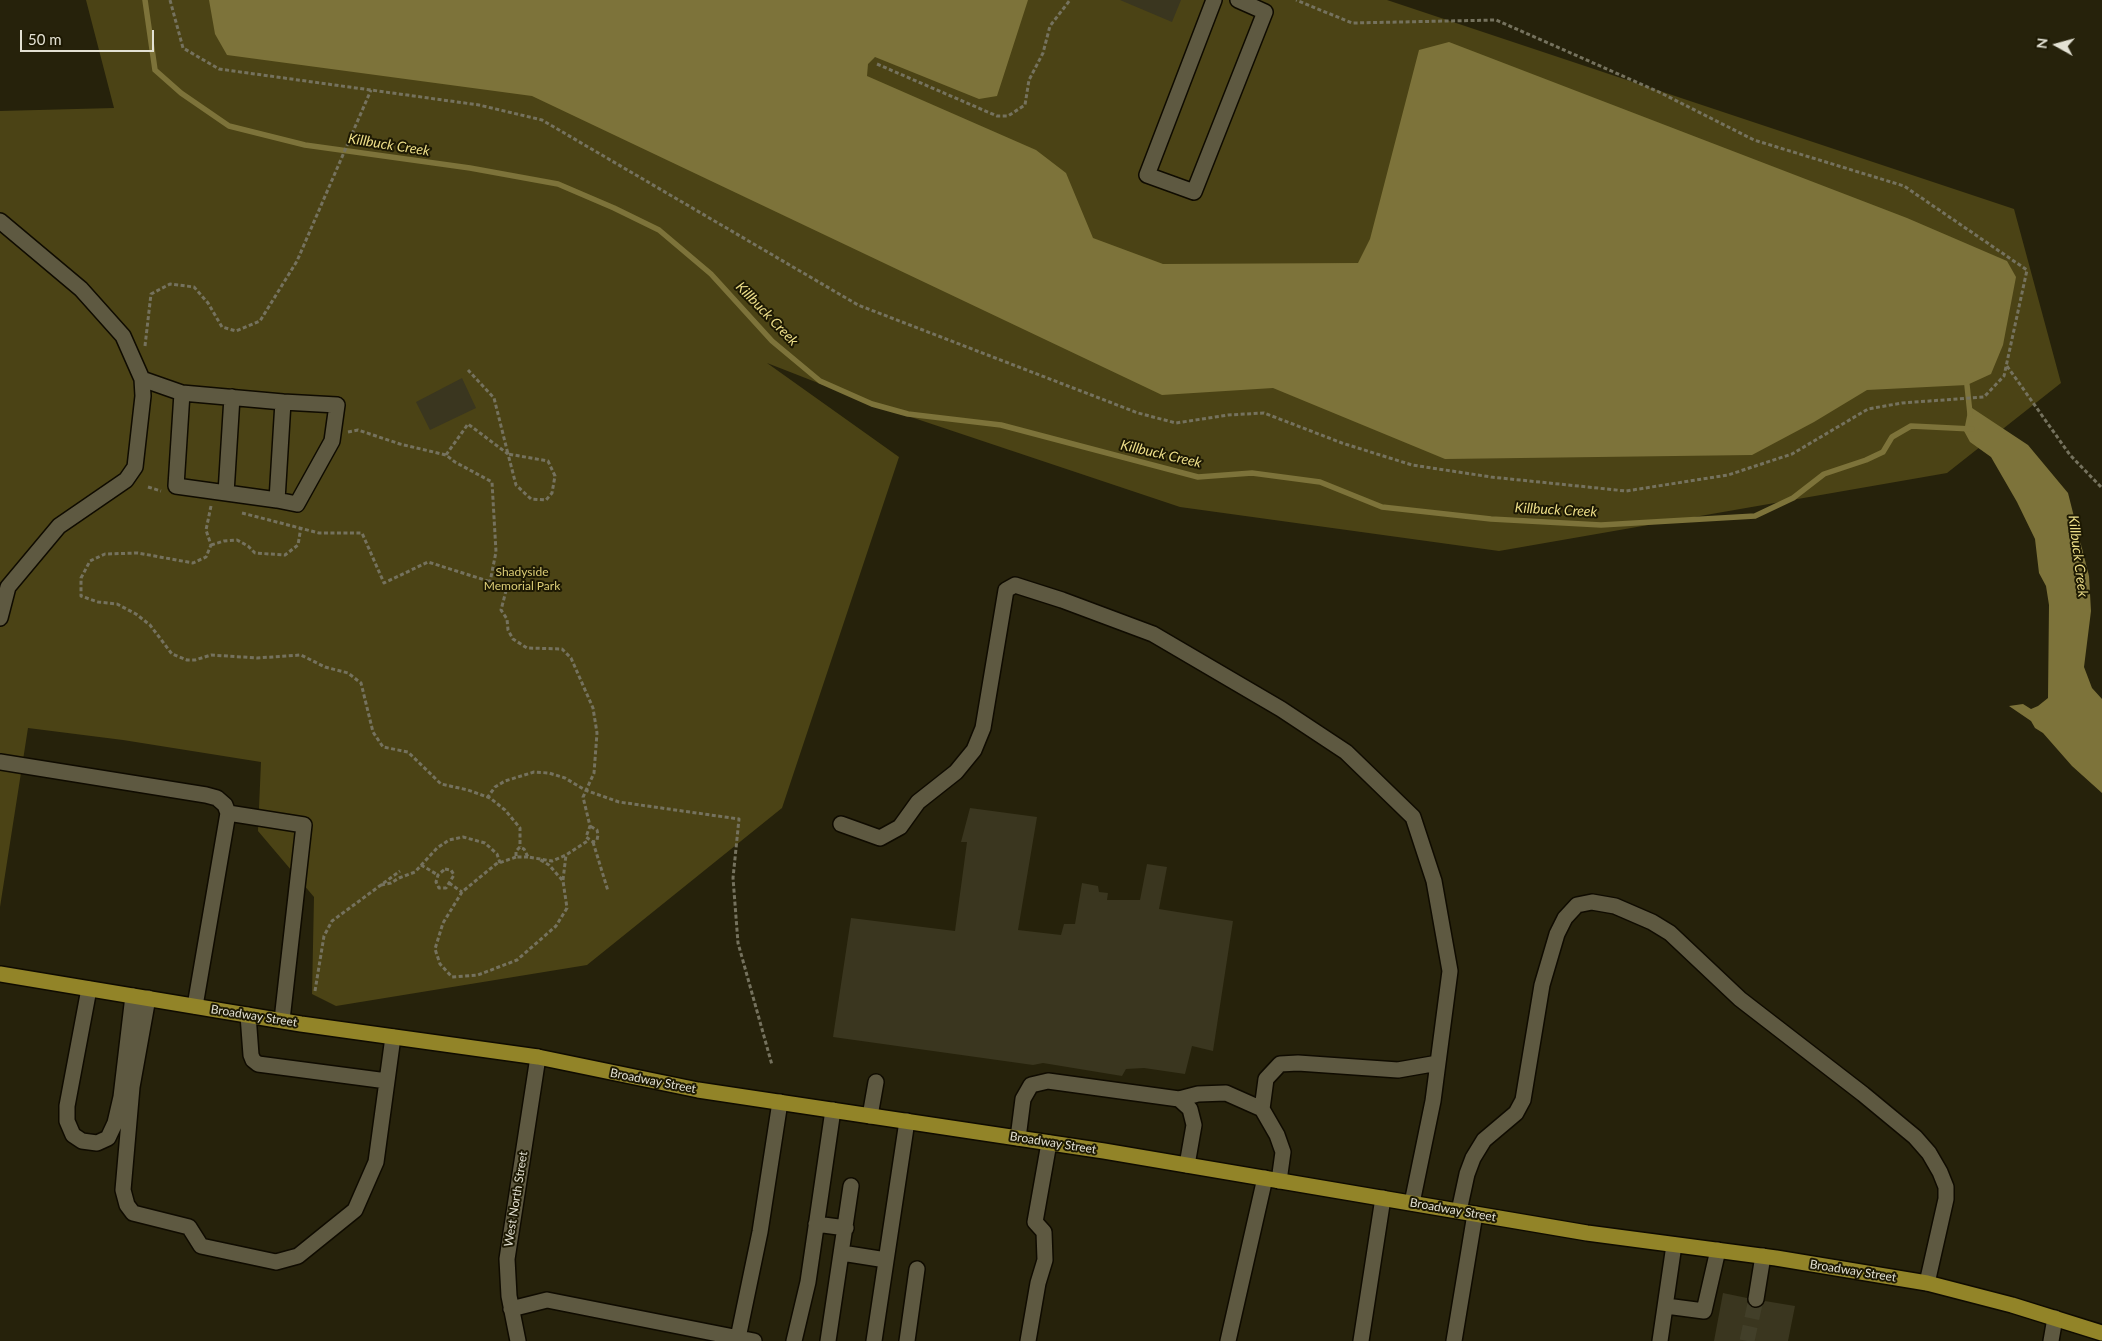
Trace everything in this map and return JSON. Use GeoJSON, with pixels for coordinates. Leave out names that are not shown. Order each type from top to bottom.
{"type":"FeatureCollection","features":[{"type":"Feature","properties":{"kind":"main road","name":"Broadway Street"},"geometry":{"type":"LineString","coordinates":[[0,974],[248,1015],[538,1057],[698,1090],[1187,1165],[1587,1233],[1762,1256],[1927,1283],[2012,1305],[2102,1333]]}},
{"type":"Feature","properties":{"kind":"street"},"geometry":{"type":"LineString","coordinates":[[1214,0],[1147,175],[1194,192],[1265,12],[1238,0]]}},
{"type":"Feature","properties":{"kind":"street"},"geometry":{"type":"LineString","coordinates":[[0,221],[81,289],[123,336],[142,379],[143,396],[134,467],[126,480],[59,526],[8,587],[0,618]]}},
{"type":"Feature","properties":{"kind":"street"},"geometry":{"type":"LineString","coordinates":[[142,379],[182,393],[283,402],[337,404],[332,441],[298,504],[176,486],[182,393]]}},
{"type":"Feature","properties":{"kind":"street"},"geometry":{"type":"LineString","coordinates":[[226,493],[232,398]]}},
{"type":"Feature","properties":{"kind":"street"},"geometry":{"type":"LineString","coordinates":[[277,500],[283,402]]}},
{"type":"Feature","properties":{"kind":"street"},"geometry":{"type":"LineString","coordinates":[[841,824],[880,838],[900,827],[918,802],[956,772],[974,750],[983,728],[1006,590],[1015,585],[1062,600],[1153,634],[1281,709],[1346,752],[1414,817],[1434,881],[1450,971],[1433,1102],[1412,1203]]}},
{"type":"Feature","properties":{"kind":"street"},"geometry":{"type":"LineString","coordinates":[[0,762],[206,795],[217,798],[225,805],[228,812],[195,1006]]}},
{"type":"Feature","properties":{"kind":"street"},"geometry":{"type":"LineString","coordinates":[[228,812],[304,825],[282,1020]]}},
{"type":"Feature","properties":{"kind":"street"},"geometry":{"type":"LineString","coordinates":[[1460,1211],[1467,1174],[1473,1158],[1484,1140],[1516,1113],[1523,1100],[1542,985],[1557,934],[1565,918],[1577,905],[1592,902],[1615,906],[1652,922],[1670,933],[1740,999],[1863,1094],[1914,1137],[1929,1153],[1943,1179],[1946,1199],[1927,1283]]}},
{"type":"Feature","properties":{"kind":"street"},"geometry":{"type":"LineString","coordinates":[[89,989],[67,1121],[73,1135],[82,1141],[97,1143],[108,1138],[114,1123],[121,1097],[133,996]]}},
{"type":"Feature","properties":{"kind":"street"},"geometry":{"type":"LineString","coordinates":[[148,998],[132,1087],[124,1190],[127,1205],[133,1213],[188,1227],[201,1246],[276,1262],[298,1256],[355,1210],[376,1162],[393,1037]]}},
{"type":"Feature","properties":{"kind":"street"},"geometry":{"type":"LineString","coordinates":[[248,1015],[251,1055],[258,1064],[387,1081]]}},
{"type":"Feature","properties":{"kind":"street","name":"West North Street"},"geometry":{"type":"LineString","coordinates":[[518,1341],[509,1296],[507,1259],[538,1057]]}},
{"type":"Feature","properties":{"kind":"street"},"geometry":{"type":"LineString","coordinates":[[1262,1109],[1266,1079],[1280,1064],[1298,1063],[1398,1070],[1438,1063]]}},
{"type":"Feature","properties":{"kind":"street"},"geometry":{"type":"LineString","coordinates":[[1018,1138],[1022,1099],[1031,1085],[1048,1081],[1179,1099],[1198,1094],[1226,1093],[1262,1109],[1277,1135],[1283,1152],[1272,1180],[1228,1341]]}},
{"type":"Feature","properties":{"kind":"street"},"geometry":{"type":"LineString","coordinates":[[870,1116],[876,1082]]}},
{"type":"Feature","properties":{"kind":"street"},"geometry":{"type":"LineString","coordinates":[[1179,1099],[1190,1108],[1194,1125],[1187,1165]]}},
{"type":"Feature","properties":{"kind":"street"},"geometry":{"type":"LineString","coordinates":[[738,1338],[760,1232],[780,1102]]}},
{"type":"Feature","properties":{"kind":"street"},"geometry":{"type":"LineString","coordinates":[[794,1341],[808,1282],[833,1110]]}},
{"type":"Feature","properties":{"kind":"street"},"geometry":{"type":"LineString","coordinates":[[874,1341],[907,1121]]}},
{"type":"Feature","properties":{"kind":"street"},"geometry":{"type":"LineString","coordinates":[[1029,1337],[1038,1283],[1045,1260],[1044,1232],[1035,1222],[1049,1143]]}},
{"type":"Feature","properties":{"kind":"street"},"geometry":{"type":"LineString","coordinates":[[828,1341],[851,1186]]}},
{"type":"Feature","properties":{"kind":"street"},"geometry":{"type":"LineString","coordinates":[[1361,1341],[1383,1198]]}},
{"type":"Feature","properties":{"kind":"street"},"geometry":{"type":"LineString","coordinates":[[1454,1341],[1475,1214]]}},
{"type":"Feature","properties":{"kind":"street"},"geometry":{"type":"LineString","coordinates":[[816,1224],[846,1228]]}},
{"type":"Feature","properties":{"kind":"street"},"geometry":{"type":"LineString","coordinates":[[1660,1341],[1674,1245]]}},
{"type":"Feature","properties":{"kind":"street"},"geometry":{"type":"LineString","coordinates":[[1666,1306],[1704,1311],[1718,1250]]}},
{"type":"Feature","properties":{"kind":"street"},"geometry":{"type":"LineString","coordinates":[[842,1253],[886,1260]]}},
{"type":"Feature","properties":{"kind":"street"},"geometry":{"type":"LineString","coordinates":[[1756,1299],[1762,1256]]}},
{"type":"Feature","properties":{"kind":"street"},"geometry":{"type":"LineString","coordinates":[[907,1341],[917,1269]]}},
{"type":"Feature","properties":{"kind":"street"},"geometry":{"type":"LineString","coordinates":[[511,1308],[547,1300],[754,1341]]}},
{"type":"Feature","properties":{"kind":"street"},"geometry":{"type":"LineString","coordinates":[[2051,1341],[2055,1318]]}},
{"type":"Feature","properties":{"kind":"path"},"geometry":{"type":"LineString","coordinates":[[170,0],[183,48],[219,69],[479,105],[542,120],[858,305],[1138,413],[1176,423],[1228,415],[1264,413],[1342,443],[1412,465],[1491,477],[1626,491],[1728,475],[1792,454],[1868,409],[1902,402],[1984,397],[2004,376],[2027,270],[1904,186],[1754,140],[1659,92],[1496,20],[1352,23],[1296,0]]}},
{"type":"Feature","properties":{"kind":"path"},"geometry":{"type":"LineString","coordinates":[[876,64],[996,116],[1008,116],[1025,105],[1029,80],[1043,53],[1050,26],[1070,0]]}},
{"type":"Feature","properties":{"kind":"path"},"geometry":{"type":"LineString","coordinates":[[145,351],[151,294],[170,284],[194,287],[208,303],[222,327],[236,331],[260,321],[297,261],[371,90]]}},
{"type":"Feature","properties":{"kind":"path"},"geometry":{"type":"LineString","coordinates":[[2006,366],[2070,455],[2102,488]]}},
{"type":"Feature","properties":{"kind":"path"},"geometry":{"type":"LineString","coordinates":[[446,455],[468,424],[508,454],[548,461],[555,476],[552,493],[546,500],[531,499],[516,485],[508,454],[494,398],[468,370]]}},
{"type":"Feature","properties":{"kind":"path"},"geometry":{"type":"LineString","coordinates":[[348,432],[358,430],[400,444],[446,455],[492,482],[496,552],[490,582]]}},
{"type":"Feature","properties":{"kind":"path"},"geometry":{"type":"LineString","coordinates":[[148,487],[166,492]]}},
{"type":"Feature","properties":{"kind":"path"},"geometry":{"type":"LineString","coordinates":[[202,503],[220,508]]}},
{"type":"Feature","properties":{"kind":"path"},"geometry":{"type":"LineString","coordinates":[[211,506],[206,530],[211,545],[206,557],[193,563],[138,552],[105,554],[90,561],[81,578],[82,596],[98,602],[117,604],[136,614],[150,625],[172,654],[187,660],[211,656],[257,658],[301,654],[325,667],[348,673],[361,683],[373,732],[383,747],[408,752],[441,784],[468,790],[487,798],[505,810],[520,828],[520,848],[516,851],[516,857]]}},
{"type":"Feature","properties":{"kind":"path"},"geometry":{"type":"LineString","coordinates":[[238,512],[319,533],[362,533],[384,583],[428,562],[506,587],[501,610],[507,620],[508,630],[513,639],[527,648],[562,649],[572,658],[593,708],[597,733],[594,774],[583,797],[590,826],[586,837],[594,842]]}},
{"type":"Feature","properties":{"kind":"path"},"geometry":{"type":"LineString","coordinates":[[211,545],[237,540],[248,546],[255,554],[286,555],[298,545],[301,527]]}},
{"type":"Feature","properties":{"kind":"path"},"geometry":{"type":"LineString","coordinates":[[487,798],[495,787],[505,781],[534,772],[549,773],[557,775],[585,790],[618,802],[739,819],[732,878],[738,943],[772,1065]]}},
{"type":"Feature","properties":{"kind":"path"},"geometry":{"type":"LineString","coordinates":[[590,826],[597,830],[597,840],[594,842]]}},
{"type":"Feature","properties":{"kind":"path"},"geometry":{"type":"LineString","coordinates":[[381,885],[391,884],[399,878],[415,872],[437,848],[450,840],[463,837],[485,843],[497,854],[500,862]]}},
{"type":"Feature","properties":{"kind":"path"},"geometry":{"type":"LineString","coordinates":[[566,856],[563,881],[567,908],[556,926],[517,960],[478,976],[452,977],[440,964],[435,948],[443,922],[462,892],[500,862],[516,857],[552,861],[566,856],[589,840]]}},
{"type":"Feature","properties":{"kind":"path"},"geometry":{"type":"LineString","coordinates":[[594,842],[608,891]]}},
{"type":"Feature","properties":{"kind":"path"},"geometry":{"type":"LineString","coordinates":[[520,848],[524,849],[528,857]]}},
{"type":"Feature","properties":{"kind":"path"},"geometry":{"type":"LineString","coordinates":[[539,859],[549,865],[563,881]]}},
{"type":"Feature","properties":{"kind":"path"},"geometry":{"type":"LineString","coordinates":[[421,865],[438,875]]}},
{"type":"Feature","properties":{"kind":"path"},"geometry":{"type":"LineString","coordinates":[[445,869],[451,870],[454,875],[449,883],[446,888],[439,888],[436,882],[438,875],[445,869]]}},
{"type":"Feature","properties":{"kind":"path"},"geometry":{"type":"LineString","coordinates":[[315,991],[324,936],[332,921],[400,871]]}},
{"type":"Feature","properties":{"kind":"path"},"geometry":{"type":"LineString","coordinates":[[449,883],[462,892]]}},
{"type":"Feature","properties":{"kind":"green space","name":"Shadyside Memorial Park"},"geometry":{"type":"Polygon","coordinates":[[[86,0],[1387,0],[2014,209],[2061,383],[1947,473],[1499,551],[1180,507],[872,404],[767,363],[899,457],[782,808],[587,965],[336,1006],[312,994],[314,897],[258,831],[261,762],[123,740],[28,728],[0,907],[0,111],[114,108],[86,0]]]}},
{"type":"Feature","properties":{"kind":"water"},"geometry":{"type":"Polygon","coordinates":[[[209,0],[1028,0],[997,96],[979,99],[875,57],[868,64],[867,76],[1036,150],[1066,173],[1093,238],[1163,264],[1358,263],[1370,239],[1419,50],[1449,42],[1907,218],[2007,261],[2016,277],[2003,345],[1991,374],[1967,385],[1867,390],[1814,422],[1752,455],[1445,459],[1273,388],[1162,395],[532,96],[227,55],[215,34],[209,0]]]}},
{"type":"Feature","properties":{"kind":"water"},"geometry":{"type":"Polygon","coordinates":[[[1969,406],[2028,445],[2068,493],[2089,576],[2091,611],[2084,667],[2092,688],[2102,699],[2102,793],[2072,766],[2043,733],[2035,728],[2031,721],[2009,706],[2023,704],[2031,709],[2048,698],[2049,605],[2046,586],[2039,573],[2035,539],[2017,502],[1991,457],[1970,442],[1964,431],[1969,406]]]}},
{"type":"Feature","properties":{"kind":"building"},"geometry":{"type":"Polygon","coordinates":[[[1120,0],[1181,0],[1172,22],[1120,0]]]}},
{"type":"Feature","properties":{"kind":"building"},"geometry":{"type":"Polygon","coordinates":[[[462,378],[476,408],[430,430],[416,402],[462,378]]]}},
{"type":"Feature","properties":{"kind":"building"},"geometry":{"type":"Polygon","coordinates":[[[970,808],[1037,817],[1018,930],[1061,935],[1064,924],[1075,924],[1082,883],[1098,886],[1099,892],[1108,893],[1107,900],[1140,900],[1147,864],[1167,867],[1159,909],[1233,921],[1213,1051],[1192,1046],[1185,1074],[1144,1068],[1126,1069],[1122,1076],[1043,1063],[1033,1065],[833,1037],[851,918],[955,931],[967,842],[961,842],[970,808]]]}},
{"type":"Feature","properties":{"kind":"building"},"geometry":{"type":"Polygon","coordinates":[[[1723,1293],[1747,1298],[1747,1303],[1754,1308],[1760,1308],[1765,1301],[1795,1306],[1788,1341],[1714,1341],[1723,1293]]]}},
{"type":"Feature","properties":{"kind":"waterway","name":"Killbuck Creek"},"geometry":{"type":"LineString","coordinates":[[145,0],[155,70],[181,93],[229,126],[305,145],[470,168],[558,184],[659,230],[711,274],[772,341],[820,381],[872,404],[908,414],[1001,425],[1198,477],[1252,473],[1320,482],[1382,507],[1491,519],[1601,525],[1755,516],[1793,498],[1824,474],[1866,460],[1883,452],[1892,437],[1911,426],[1972,429]]}},
{"type":"Feature","properties":{"kind":"waterway"},"geometry":{"type":"LineString","coordinates":[[1967,385],[1970,414]]}},
{"type":"Feature","properties":{"kind":"tunnel"},"geometry":{"type":"LineString","coordinates":[[1747,1341],[1756,1299]]}}]}
